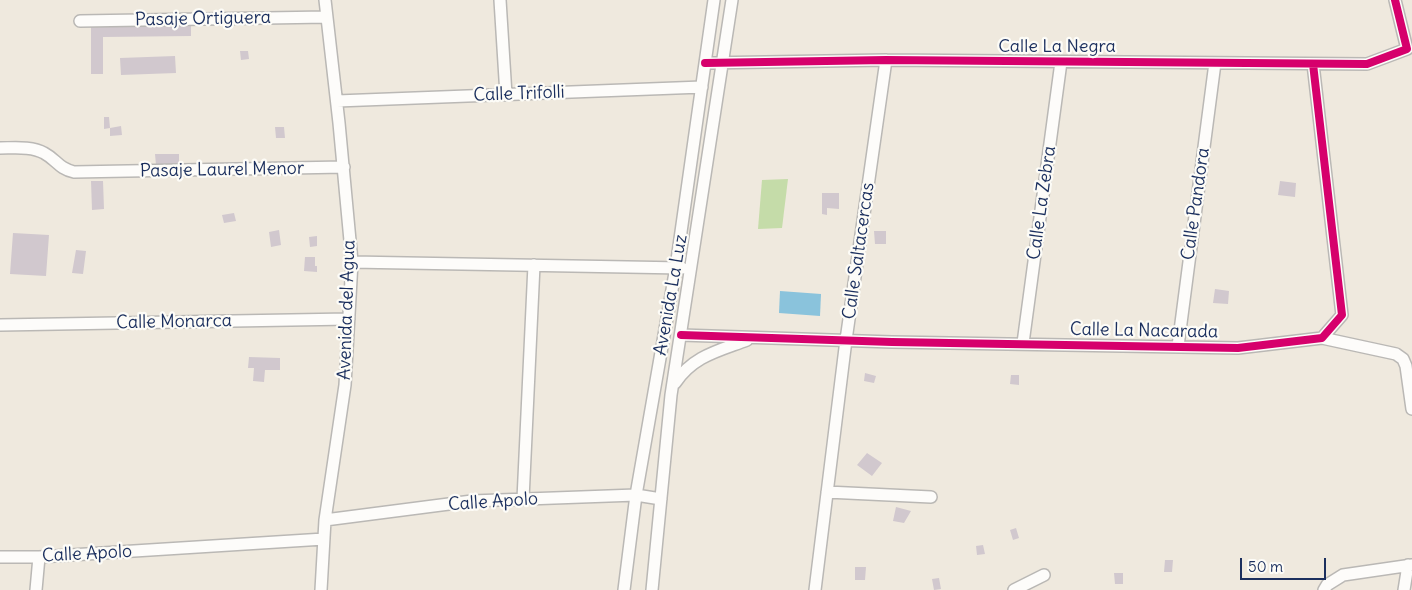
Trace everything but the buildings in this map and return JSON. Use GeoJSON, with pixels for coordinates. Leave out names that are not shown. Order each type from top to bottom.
{"type":"FeatureCollection","features":[{"type":"Feature","properties":{"kind":"street","name":"Avenida del Agua"},"geometry":{"type":"LineString","coordinates":[[321,590],[325,520],[345,385],[352,262],[344,167],[325,0]]}},
{"type":"Feature","properties":{"kind":"street"},"geometry":{"type":"LineString","coordinates":[[500,0],[506,94]]}},
{"type":"Feature","properties":{"kind":"street","name":"Avenida La Luz"},"geometry":{"type":"LineString","coordinates":[[624,590],[636,495],[676,267],[714,0]]}},
{"type":"Feature","properties":{"kind":"street","name":"Avenida La Luz"},"geometry":{"type":"LineString","coordinates":[[652,590],[672,391],[724,63],[732,0]]}},
{"type":"Feature","properties":{"kind":"street","name":"Calle La Negra"},"geometry":{"type":"LineString","coordinates":[[705,63],[886,60],[1367,64],[1407,49],[1395,0]]}},
{"type":"Feature","properties":{"kind":"street","name":"Pasaje Ortiguera"},"geometry":{"type":"LineString","coordinates":[[80,20],[327,17]]}},
{"type":"Feature","properties":{"kind":"street","name":"Calle Saltacercas"},"geometry":{"type":"LineString","coordinates":[[815,590],[846,340],[886,60]]}},
{"type":"Feature","properties":{"kind":"street","name":"Calle La Zebra"},"geometry":{"type":"LineString","coordinates":[[1023,343],[1061,62]]}},
{"type":"Feature","properties":{"kind":"street","name":"Calle Pandora"},"geometry":{"type":"LineString","coordinates":[[1178,346],[1215,63]]}},
{"type":"Feature","properties":{"kind":"street"},"geometry":{"type":"LineString","coordinates":[[1313,64],[1342,315],[1322,338]]}},
{"type":"Feature","properties":{"kind":"street","name":"Calle Trifolli"},"geometry":{"type":"LineString","coordinates":[[337,101],[702,87]]}},
{"type":"Feature","properties":{"kind":"street","name":"Pasaje Laurel Menor"},"geometry":{"type":"LineString","coordinates":[[0,148],[33,149],[44,153],[63,169],[74,172],[344,167]]}},
{"type":"Feature","properties":{"kind":"street"},"geometry":{"type":"LineString","coordinates":[[352,262],[692,268]]}},
{"type":"Feature","properties":{"kind":"street"},"geometry":{"type":"LineString","coordinates":[[523,499],[534,265]]}},
{"type":"Feature","properties":{"kind":"street","name":"Calle Monarca"},"geometry":{"type":"LineString","coordinates":[[0,326],[349,319]]}},
{"type":"Feature","properties":{"kind":"street","name":"Calle La Nacarada"},"geometry":{"type":"LineString","coordinates":[[681,336],[1238,348],[1322,338],[1396,354],[1403,359],[1406,366],[1412,409]]}},
{"type":"Feature","properties":{"kind":"street"},"geometry":{"type":"LineString","coordinates":[[650,413],[672,391],[688,366],[718,351],[753,338]]}},
{"type":"Feature","properties":{"kind":"street"},"geometry":{"type":"LineString","coordinates":[[827,492],[931,497]]}},
{"type":"Feature","properties":{"kind":"street","name":"Calle Apolo"},"geometry":{"type":"LineString","coordinates":[[325,520],[472,501],[636,495],[661,499]]}},
{"type":"Feature","properties":{"kind":"street","name":"Calle Apolo"},"geometry":{"type":"LineString","coordinates":[[0,557],[39,557],[324,539]]}},
{"type":"Feature","properties":{"kind":"street"},"geometry":{"type":"LineString","coordinates":[[36,590],[39,557]]}},
{"type":"Feature","properties":{"kind":"street"},"geometry":{"type":"LineString","coordinates":[[1324,590],[1326,585],[1343,575],[1410,565],[1404,590]]}},
{"type":"Feature","properties":{"kind":"street"},"geometry":{"type":"LineString","coordinates":[[1014,590],[1044,575]]}},
{"type":"Feature","properties":{"kind":"green space"},"geometry":{"type":"Polygon","coordinates":[[[788,179],[782,228],[758,229],[762,180],[788,179]]]}},
{"type":"Feature","properties":{"kind":"water"},"geometry":{"type":"Polygon","coordinates":[[[780,291],[821,294],[820,316],[779,313],[780,291]]]}},
{"type":"Feature","properties":{"kind":"cycle path"},"geometry":{"type":"LineString","coordinates":[[705,63],[886,60],[1367,64],[1407,49],[1395,0]]}},
{"type":"Feature","properties":{"kind":"cycle path"},"geometry":{"type":"LineString","coordinates":[[681,335],[892,342],[1238,348],[1322,338],[1342,315],[1313,64]]}}]}
